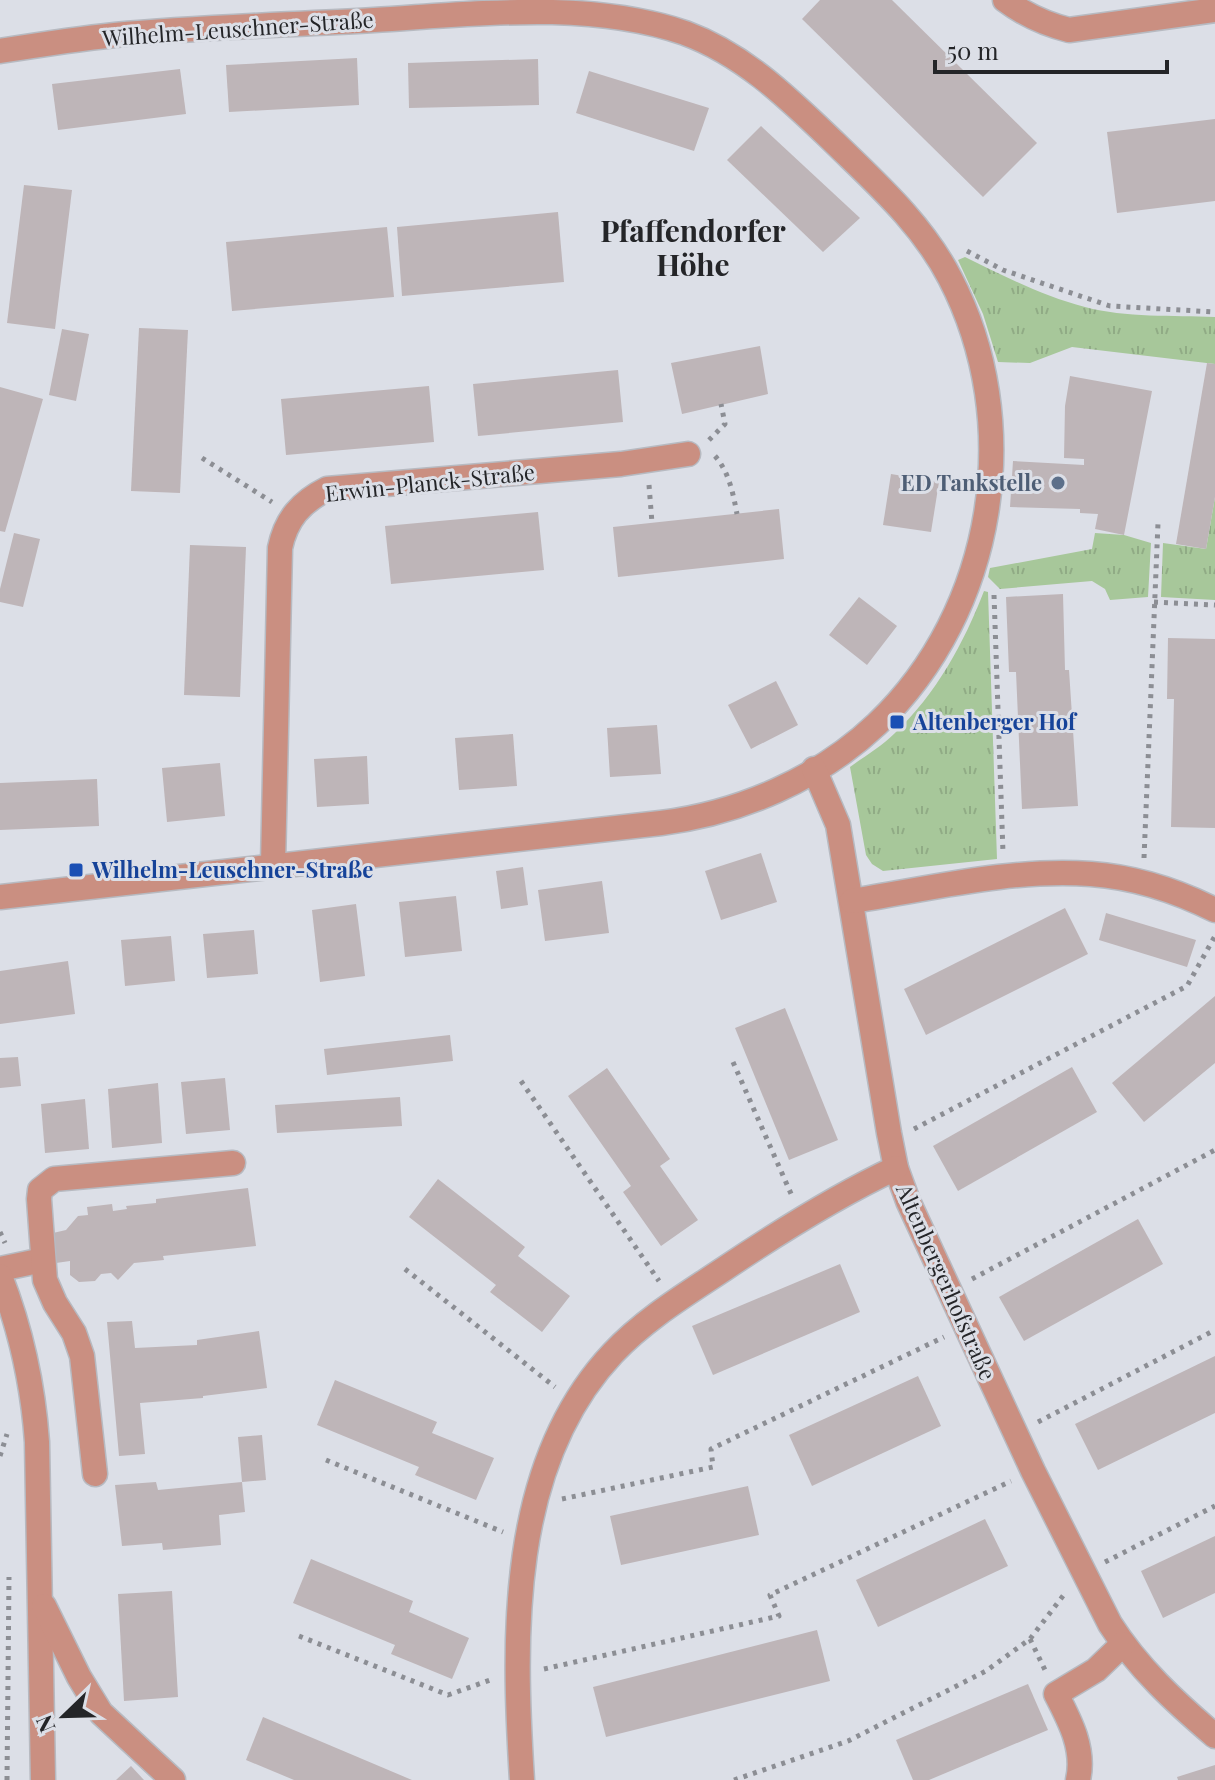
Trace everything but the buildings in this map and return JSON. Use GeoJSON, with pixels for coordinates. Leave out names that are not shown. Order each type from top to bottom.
{"type":"FeatureCollection","features":[{"type":"Feature","properties":{"kind":"street"},"geometry":{"type":"LineString","coordinates":[[1005,0],[1019,11],[1046,24],[1069,30],[1215,10]]}},
{"type":"Feature","properties":{"kind":"street","name":"Wilhelm-Leuschner-Straße"},"geometry":{"type":"LineString","coordinates":[[0,51],[116,35],[568,6],[661,25],[711,44],[757,72],[899,206],[938,257],[970,325],[984,370],[990,405],[992,461],[986,522],[973,570],[941,640],[923,669],[890,711],[856,742],[814,769],[739,807],[692,819],[0,897]]}},
{"type":"Feature","properties":{"kind":"street","name":"Erwin-Planck-Straße"},"geometry":{"type":"LineString","coordinates":[[293,515],[308,498],[327,489],[621,464],[696,449]]}},
{"type":"Feature","properties":{"kind":"street"},"geometry":{"type":"LineString","coordinates":[[273,865],[278,571],[283,531],[293,515]]}},
{"type":"Feature","properties":{"kind":"street","name":"Altenbergerhofstraße"},"geometry":{"type":"LineString","coordinates":[[814,769],[838,825],[889,1133],[896,1168],[908,1201],[1033,1471],[1083,1573],[1123,1644],[1156,1683],[1215,1736]]}},
{"type":"Feature","properties":{"kind":"street"},"geometry":{"type":"LineString","coordinates":[[852,901],[1004,878],[1070,873],[1139,882],[1215,910]]}},
{"type":"Feature","properties":{"kind":"street"},"geometry":{"type":"LineString","coordinates":[[95,1474],[82,1356],[74,1333],[48,1290],[43,1260],[40,1190],[54,1179],[233,1163]]}},
{"type":"Feature","properties":{"kind":"street"},"geometry":{"type":"LineString","coordinates":[[522,1780],[516,1674],[528,1542],[534,1505],[555,1439],[574,1402],[613,1353],[674,1302],[845,1193],[896,1168]]}},
{"type":"Feature","properties":{"kind":"street"},"geometry":{"type":"LineString","coordinates":[[0,1269],[43,1260]]}},
{"type":"Feature","properties":{"kind":"street"},"geometry":{"type":"LineString","coordinates":[[0,1276],[23,1348],[34,1406],[43,1780]]}},
{"type":"Feature","properties":{"kind":"street"},"geometry":{"type":"LineString","coordinates":[[41,1600],[79,1677],[101,1713],[173,1780]]}},
{"type":"Feature","properties":{"kind":"street"},"geometry":{"type":"LineString","coordinates":[[1078,1780],[1081,1760],[1077,1741],[1056,1694],[1096,1670],[1123,1644]]}},
{"type":"Feature","properties":{"kind":"path"},"geometry":{"type":"LineString","coordinates":[[938,257],[957,249],[968,251],[1003,270],[1110,306],[1215,312]]}},
{"type":"Feature","properties":{"kind":"path"},"geometry":{"type":"LineString","coordinates":[[721,404],[725,424],[696,449],[721,464],[732,489],[737,514]]}},
{"type":"Feature","properties":{"kind":"path"},"geometry":{"type":"LineString","coordinates":[[202,458],[293,515]]}},
{"type":"Feature","properties":{"kind":"path"},"geometry":{"type":"LineString","coordinates":[[649,489],[652,523]]}},
{"type":"Feature","properties":{"kind":"path"},"geometry":{"type":"LineString","coordinates":[[1139,882],[1145,839],[1158,523]]}},
{"type":"Feature","properties":{"kind":"path"},"geometry":{"type":"LineString","coordinates":[[973,570],[988,583],[994,594],[1004,878]]}},
{"type":"Feature","properties":{"kind":"path"},"geometry":{"type":"LineString","coordinates":[[1154,602],[1215,605]]}},
{"type":"Feature","properties":{"kind":"path"},"geometry":{"type":"LineString","coordinates":[[889,1133],[916,1128],[1187,986],[1215,936]]}},
{"type":"Feature","properties":{"kind":"path"},"geometry":{"type":"LineString","coordinates":[[733,1062],[802,1219]]}},
{"type":"Feature","properties":{"kind":"path"},"geometry":{"type":"LineString","coordinates":[[521,1081],[674,1302]]}},
{"type":"Feature","properties":{"kind":"path"},"geometry":{"type":"LineString","coordinates":[[949,1292],[1215,1150]]}},
{"type":"Feature","properties":{"kind":"path"},"geometry":{"type":"LineString","coordinates":[[405,1269],[574,1402]]}},
{"type":"Feature","properties":{"kind":"path"},"geometry":{"type":"LineString","coordinates":[[534,1505],[713,1467],[711,1449],[965,1327]]}},
{"type":"Feature","properties":{"kind":"path"},"geometry":{"type":"LineString","coordinates":[[1016,1434],[1215,1330]]}},
{"type":"Feature","properties":{"kind":"path"},"geometry":{"type":"LineString","coordinates":[[326,1460],[528,1542]]}},
{"type":"Feature","properties":{"kind":"path"},"geometry":{"type":"LineString","coordinates":[[299,1636],[448,1695],[516,1674],[779,1616],[770,1595],[1033,1471]]}},
{"type":"Feature","properties":{"kind":"path"},"geometry":{"type":"LineString","coordinates":[[734,1780],[848,1741],[986,1671],[1030,1639],[1083,1573],[1215,1506]]}},
{"type":"Feature","properties":{"kind":"green space"},"geometry":{"type":"Polygon","coordinates":[[[965,257],[1039,291],[1101,311],[1215,317],[1215,364],[1072,347],[1030,363],[998,362],[983,314],[958,260],[965,257]]]}},
{"type":"Feature","properties":{"kind":"green space"},"geometry":{"type":"Polygon","coordinates":[[[1215,497],[1215,600],[1161,597],[1163,543],[1206,549],[1215,497]]]}},
{"type":"Feature","properties":{"kind":"green space"},"geometry":{"type":"Polygon","coordinates":[[[1095,533],[1124,535],[1151,543],[1148,597],[1110,600],[1105,589],[1092,581],[1000,589],[988,577],[990,568],[1092,549],[1095,533]]]}},
{"type":"Feature","properties":{"kind":"green space"},"geometry":{"type":"Polygon","coordinates":[[[984,591],[988,592],[997,859],[883,871],[872,864],[866,855],[850,767],[890,738],[936,685],[958,648],[984,591]]]}},
{"type":"Feature","properties":{"kind":"place","name":"ED Tankstelle"},"geometry":{"type":"Point","coordinates":[1058,483]}},
{"type":"Feature","properties":{"kind":"place","name":"Altenberger Hof"},"geometry":{"type":"Point","coordinates":[897,722]}},
{"type":"Feature","properties":{"kind":"place","name":"Wilhelm-Leuschner-Straße"},"geometry":{"type":"Point","coordinates":[76,870]}},
{"type":"Feature","properties":{"kind":"district","name":"Pfaffendorfer Höhe"},"geometry":{"type":"Point","coordinates":[693,249]}}]}
